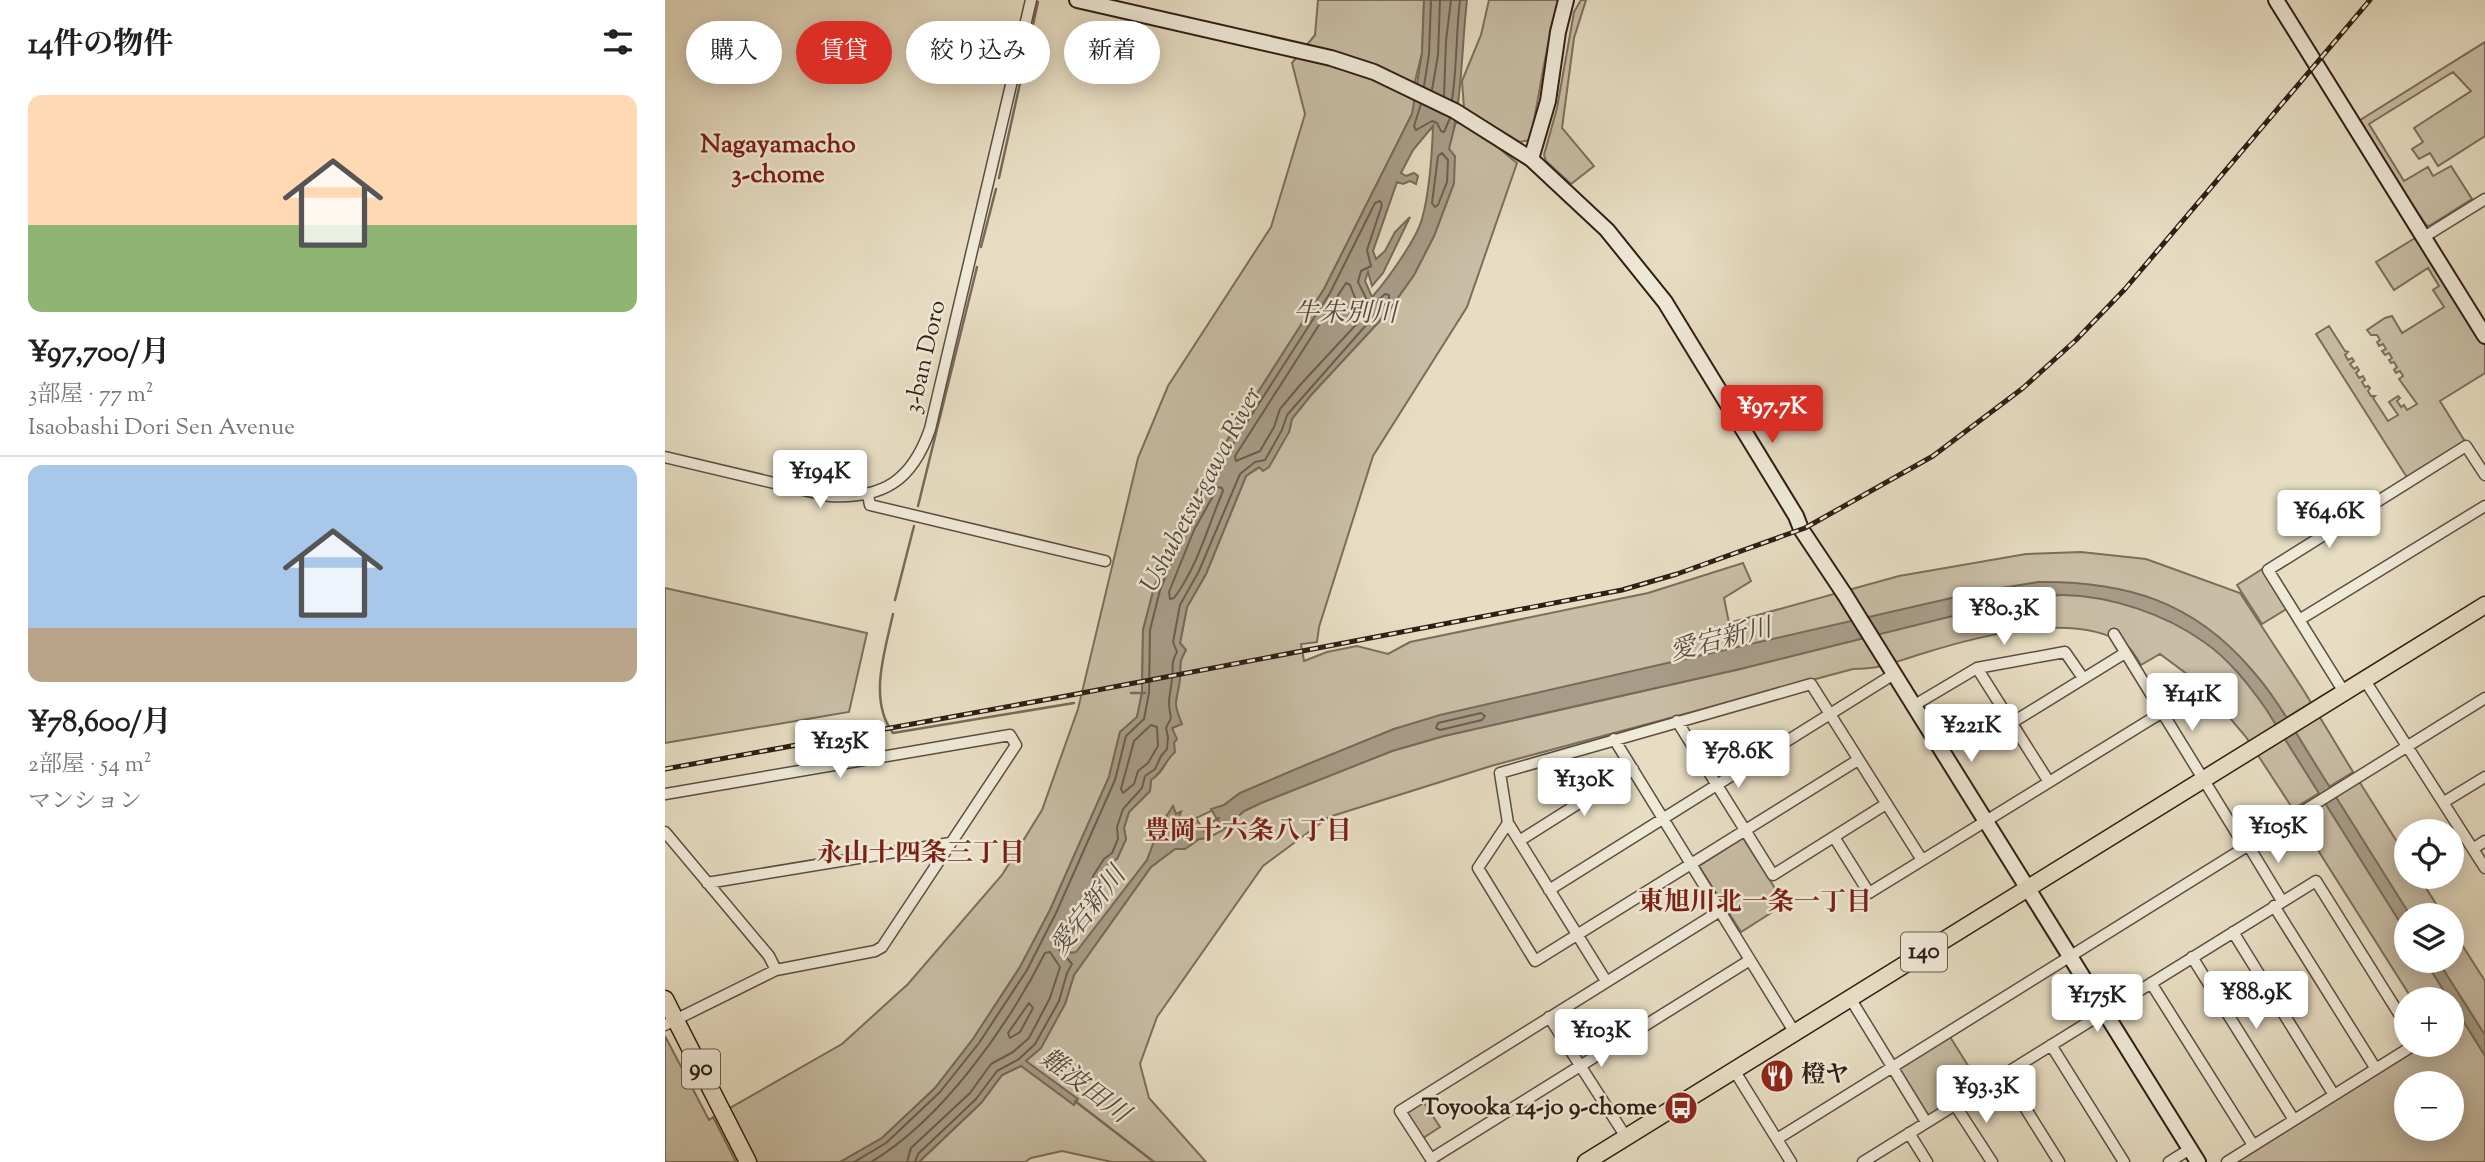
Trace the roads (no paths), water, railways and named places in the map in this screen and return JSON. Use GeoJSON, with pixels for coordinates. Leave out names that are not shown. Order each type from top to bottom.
{"type":"FeatureCollection","features":[{"type":"Feature","properties":{"kind":"main road","name":"140"},"geometry":{"type":"LineString","coordinates":[[1586,1162],[2485,605]]}},
{"type":"Feature","properties":{"kind":"main road","name":"90"},"geometry":{"type":"LineString","coordinates":[[665,999],[668,1022],[732,1141],[748,1162]]}},
{"type":"Feature","properties":{"kind":"main road","name":"90"},"geometry":{"type":"LineString","coordinates":[[732,1141],[736,1162]]}},
{"type":"Feature","properties":{"kind":"street","name":"3-ban Doro"},"geometry":{"type":"LineString","coordinates":[[665,457],[829,496],[868,495],[887,487],[915,463],[930,429],[1031,0]]}},
{"type":"Feature","properties":{"kind":"street"},"geometry":{"type":"LineString","coordinates":[[1077,0],[1331,58],[1374,72],[1455,111],[1531,159],[1607,230],[1665,302],[1796,516],[1801,529],[2194,1156],[2169,1162]]}},
{"type":"Feature","properties":{"kind":"street"},"geometry":{"type":"LineString","coordinates":[[1531,159],[1548,101],[1558,32],[1566,0]]}},
{"type":"Feature","properties":{"kind":"street"},"geometry":{"type":"LineString","coordinates":[[2276,0],[2485,336]]}},
{"type":"Feature","properties":{"kind":"street"},"geometry":{"type":"LineString","coordinates":[[2424,237],[2485,199]]}},
{"type":"Feature","properties":{"kind":"street"},"geometry":{"type":"LineString","coordinates":[[2344,692],[2268,570],[2466,446],[2485,475]]}},
{"type":"Feature","properties":{"kind":"street"},"geometry":{"type":"LineString","coordinates":[[868,495],[870,505],[1105,561]]}},
{"type":"Feature","properties":{"kind":"street"},"geometry":{"type":"LineString","coordinates":[[2299,620],[2485,506]]}},
{"type":"Feature","properties":{"kind":"street"},"geometry":{"type":"LineString","coordinates":[[2114,634],[2246,846],[2376,1069]]}},
{"type":"Feature","properties":{"kind":"street"},"geometry":{"type":"LineString","coordinates":[[1913,706],[1977,668],[2065,652],[2083,678]]}},
{"type":"Feature","properties":{"kind":"street"},"geometry":{"type":"LineString","coordinates":[[2013,722],[2125,653]]}},
{"type":"Feature","properties":{"kind":"street"},"geometry":{"type":"LineString","coordinates":[[1977,668],[2049,782]]}},
{"type":"Feature","properties":{"kind":"street"},"geometry":{"type":"LineString","coordinates":[[1549,890],[1894,674]]}},
{"type":"Feature","properties":{"kind":"street"},"geometry":{"type":"LineString","coordinates":[[2364,679],[2485,869]]}},
{"type":"Feature","properties":{"kind":"street"},"geometry":{"type":"LineString","coordinates":[[1606,981],[1508,823],[1500,773],[1811,684],[1922,860]]}},
{"type":"Feature","properties":{"kind":"street"},"geometry":{"type":"LineString","coordinates":[[1834,837],[1869,893],[2200,689]]}},
{"type":"Feature","properties":{"kind":"street"},"geometry":{"type":"LineString","coordinates":[[1777,1139],[2485,698]]}},
{"type":"Feature","properties":{"kind":"street"},"geometry":{"type":"LineString","coordinates":[[1677,721],[1773,875],[1886,804]]}},
{"type":"Feature","properties":{"kind":"street"},"geometry":{"type":"LineString","coordinates":[[665,794],[1010,736],[1016,745],[882,947],[875,951],[776,970],[668,1022]]}},
{"type":"Feature","properties":{"kind":"street"},"geometry":{"type":"LineString","coordinates":[[1614,739],[1795,1032]]}},
{"type":"Feature","properties":{"kind":"street"},"geometry":{"type":"LineString","coordinates":[[1508,823],[1478,868],[1535,961],[1859,760]]}},
{"type":"Feature","properties":{"kind":"street"},"geometry":{"type":"LineString","coordinates":[[1519,841],[1633,769]]}},
{"type":"Feature","properties":{"kind":"street"},"geometry":{"type":"LineString","coordinates":[[2444,802],[2485,777]]}},
{"type":"Feature","properties":{"kind":"street"},"geometry":{"type":"LineString","coordinates":[[665,832],[769,956],[776,970]]}},
{"type":"Feature","properties":{"kind":"street"},"geometry":{"type":"LineString","coordinates":[[2473,849],[2485,841]]}},
{"type":"Feature","properties":{"kind":"street"},"geometry":{"type":"LineString","coordinates":[[707,883],[950,843]]}},
{"type":"Feature","properties":{"kind":"street"},"geometry":{"type":"LineString","coordinates":[[1863,1162],[2316,881],[2394,1006]]}},
{"type":"Feature","properties":{"kind":"street"},"geometry":{"type":"LineString","coordinates":[[1720,911],[1400,1111],[1431,1159],[1751,960]]}},
{"type":"Feature","properties":{"kind":"street"},"geometry":{"type":"LineString","coordinates":[[2234,932],[2334,1095]]}},
{"type":"Feature","properties":{"kind":"street"},"geometry":{"type":"LineString","coordinates":[[2192,957],[2294,1120]]}},
{"type":"Feature","properties":{"kind":"street"},"geometry":{"type":"LineString","coordinates":[[2151,983],[2253,1145]]}},
{"type":"Feature","properties":{"kind":"street"},"geometry":{"type":"LineString","coordinates":[[1850,998],[1927,1122]]}},
{"type":"Feature","properties":{"kind":"street"},"geometry":{"type":"LineString","coordinates":[[1549,1017],[1626,1137]]}},
{"type":"Feature","properties":{"kind":"street"},"geometry":{"type":"LineString","coordinates":[[2051,1045],[2124,1162]]}},
{"type":"Feature","properties":{"kind":"street"},"geometry":{"type":"LineString","coordinates":[[2227,1162],[2395,1057]]}},
{"type":"Feature","properties":{"kind":"street"},"geometry":{"type":"LineString","coordinates":[[1734,1070],[1791,1162]]}},
{"type":"Feature","properties":{"kind":"street"},"geometry":{"type":"LineString","coordinates":[[2004,1074],[2059,1162]]}},
{"type":"Feature","properties":{"kind":"street"},"geometry":{"type":"LineString","coordinates":[[1955,1105],[1991,1162]]}},
{"type":"Feature","properties":{"kind":"street"},"geometry":{"type":"LineString","coordinates":[[1909,1133],[1927,1162]]}},
{"type":"Feature","properties":{"kind":"water","name":"牛朱別川"},"geometry":{"type":"Polygon","coordinates":[[[1424,0],[1467,0],[1459,93],[1449,149],[1455,156],[1454,183],[1434,236],[1414,275],[1387,313],[1292,419],[1289,432],[1269,467],[1263,471],[1259,467],[1246,476],[1206,574],[1187,607],[1180,643],[1186,650],[1181,661],[1176,700],[1182,724],[1172,728],[1177,739],[1174,743],[1175,752],[1151,780],[1150,791],[1129,812],[1124,828],[1126,839],[1117,859],[1109,863],[1099,880],[1100,888],[1074,928],[1066,948],[1071,953],[1076,952],[1147,860],[1160,826],[1173,806],[1176,814],[1181,812],[1171,837],[1196,818],[1208,838],[1199,839],[1185,849],[1175,849],[1151,867],[1074,975],[1065,1004],[1041,1048],[1026,1061],[1078,1099],[1074,1105],[1021,1066],[1002,1075],[981,1103],[919,1162],[840,1162],[882,1138],[935,1088],[973,1039],[1020,967],[1050,910],[1109,777],[1120,732],[1137,717],[1142,693],[1143,630],[1154,588],[1179,523],[1214,461],[1324,289],[1412,114],[1422,53],[1424,0]],[[1433,126],[1413,150],[1401,173],[1406,176],[1414,173],[1418,176],[1416,184],[1410,181],[1403,184],[1397,182],[1373,251],[1376,259],[1385,251],[1395,232],[1410,217],[1383,273],[1372,286],[1368,272],[1365,281],[1372,297],[1400,260],[1419,228],[1427,196],[1433,126]]]}},
{"type":"Feature","properties":{"kind":"water"},"geometry":{"type":"Polygon","coordinates":[[[2038,582],[2100,586],[2155,600],[2181,611],[2205,627],[2229,646],[2277,702],[2403,903],[2394,903],[2394,913],[2266,709],[2230,664],[2189,632],[2155,615],[2118,603],[2081,596],[2025,598],[1740,669],[1444,736],[1392,751],[1261,803],[1244,811],[1223,830],[1211,809],[1224,805],[1240,793],[1308,764],[1394,729],[1440,715],[1982,591],[2038,582]]]}},
{"type":"Feature","properties":{"kind":"water"},"geometry":{"type":"Polygon","coordinates":[[[2433,973],[2446,973],[2455,987],[2441,987],[2433,973]]]}},
{"type":"Feature","properties":{"kind":"water"},"geometry":{"type":"Polygon","coordinates":[[[2464,1002],[2485,1035],[2485,1056],[2464,1022],[2464,1002]]]}},
{"type":"Feature","properties":{"kind":"waterway"},"geometry":{"type":"LineString","coordinates":[[999,178],[1038,2]]}},
{"type":"Feature","properties":{"kind":"waterway"},"geometry":{"type":"LineString","coordinates":[[981,247],[996,189]]}},
{"type":"Feature","properties":{"kind":"waterway"},"geometry":{"type":"LineString","coordinates":[[918,506],[977,267]]}},
{"type":"Feature","properties":{"kind":"waterway"},"geometry":{"type":"LineString","coordinates":[[895,600],[914,526]]}},
{"type":"Feature","properties":{"kind":"waterway"},"geometry":{"type":"LineString","coordinates":[[893,614],[883,659],[880,691],[885,720],[893,733],[1074,703]]}},
{"type":"Feature","properties":{"kind":"waterway"},"geometry":{"type":"LineString","coordinates":[[1131,693],[1145,693]]}},
{"type":"Feature","properties":{"kind":"waterway","name":"愛宕新川"},"geometry":{"type":"LineString","coordinates":[[1200,829],[1219,818]]}},
{"type":"Feature","properties":{"kind":"waterway","name":"難波田川"},"geometry":{"type":"LineString","coordinates":[[1075,1101],[1154,1162]]}},
{"type":"Feature","properties":{"kind":"railway"},"geometry":{"type":"LineString","coordinates":[[665,769],[1622,590],[1677,574],[1805,528],[1933,456],[2023,388],[2076,340],[2125,289],[2370,0]]}},
{"type":"Feature","properties":{"kind":"place","name":"橙ヤ"},"geometry":{"type":"Point","coordinates":[1777,1076]}},
{"type":"Feature","properties":{"kind":"place","name":"Toyooka 14-jo 9-chome"},"geometry":{"type":"Point","coordinates":[1681,1108]}},
{"type":"Feature","properties":{"kind":"district","name":"Nagayamacho 3-chome"},"geometry":{"type":"Point","coordinates":[778,160]}},
{"type":"Feature","properties":{"kind":"district","name":"豊岡十六条八丁目"},"geometry":{"type":"Point","coordinates":[1248,832]}},
{"type":"Feature","properties":{"kind":"district","name":"永山十四条三丁目"},"geometry":{"type":"Point","coordinates":[921,854]}},
{"type":"Feature","properties":{"kind":"district","name":"東旭川北一条一丁目"},"geometry":{"type":"Point","coordinates":[1755,903]}},
{"type":"Feature","properties":{"kind":"water label","name":"Ushubetsu-gawa River"},"geometry":{"type":"Point","coordinates":[1202,490]}}]}
